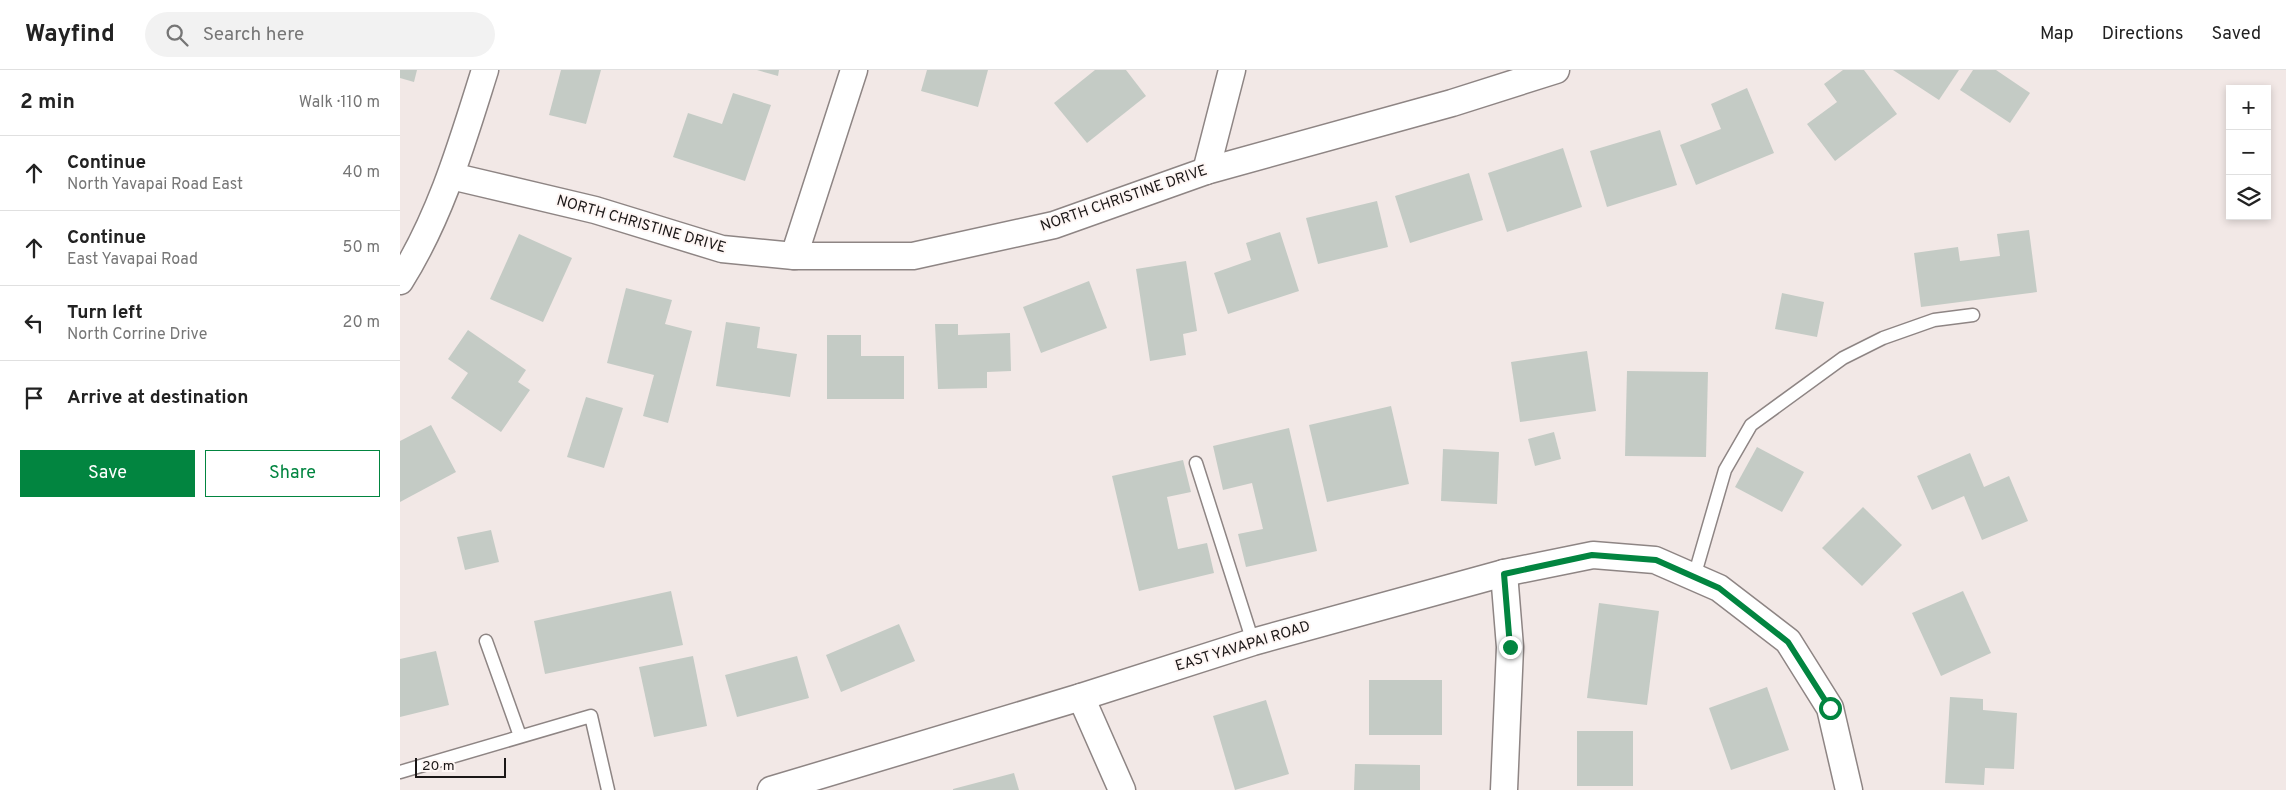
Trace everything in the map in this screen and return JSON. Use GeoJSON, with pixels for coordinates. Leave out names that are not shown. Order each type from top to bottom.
{"type":"FeatureCollection","features":[{"type":"Feature","properties":{"kind":"street"},"geometry":{"type":"LineString","coordinates":[[400,281],[420,249],[451,176],[485,70]]}},
{"type":"Feature","properties":{"kind":"street"},"geometry":{"type":"LineString","coordinates":[[794,256],[854,70]]}},
{"type":"Feature","properties":{"kind":"street"},"geometry":{"type":"LineString","coordinates":[[1206,171],[1232,70]]}},
{"type":"Feature","properties":{"kind":"street","name":"NORTH CHRISTINE DRIVE"},"geometry":{"type":"LineString","coordinates":[[451,176],[595,210],[722,249],[794,256],[913,256],[1054,225],[1206,171],[1452,103],[1556,70]]}},
{"type":"Feature","properties":{"kind":"street","name":"EAST YAVAPAI ROAD"},"geometry":{"type":"LineString","coordinates":[[771,790],[1081,697],[1253,642],[1504,574],[1592,555],[1656,560],[1719,588],[1788,642],[1830,708],[1850,790]]}},
{"type":"Feature","properties":{"kind":"street"},"geometry":{"type":"LineString","coordinates":[[1504,574],[1510,647],[1504,790]]}},
{"type":"Feature","properties":{"kind":"street"},"geometry":{"type":"LineString","coordinates":[[1081,697],[1122,790]]}},
{"type":"Feature","properties":{"kind":"lane"},"geometry":{"type":"LineString","coordinates":[[1694,577],[1725,470],[1751,425],[1851,354],[1883,338],[1934,320],[1974,315]]}},
{"type":"Feature","properties":{"kind":"lane"},"geometry":{"type":"LineString","coordinates":[[1196,463],[1253,642]]}},
{"type":"Feature","properties":{"kind":"lane"},"geometry":{"type":"LineString","coordinates":[[486,642],[520,736]]}},
{"type":"Feature","properties":{"kind":"lane"},"geometry":{"type":"LineString","coordinates":[[400,772],[591,716],[608,790]]}},
{"type":"Feature","properties":{"kind":"building"},"geometry":{"type":"Polygon","coordinates":[[[400,70],[417,70],[414,82],[400,78],[400,70]]]}},
{"type":"Feature","properties":{"kind":"building"},"geometry":{"type":"Polygon","coordinates":[[[561,70],[601,70],[586,124],[549,115],[561,70]]]}},
{"type":"Feature","properties":{"kind":"building"},"geometry":{"type":"Polygon","coordinates":[[[757,70],[779,70],[778,76],[757,70]]]}},
{"type":"Feature","properties":{"kind":"building"},"geometry":{"type":"Polygon","coordinates":[[[927,70],[988,70],[978,107],[921,91],[927,70]]]}},
{"type":"Feature","properties":{"kind":"building"},"geometry":{"type":"Polygon","coordinates":[[[1095,70],[1126,70],[1146,96],[1087,143],[1054,103],[1095,70]]]}},
{"type":"Feature","properties":{"kind":"building"},"geometry":{"type":"Polygon","coordinates":[[[1843,70],[1864,70],[1897,114],[1835,161],[1807,124],[1837,102],[1824,84],[1843,70]]]}},
{"type":"Feature","properties":{"kind":"building"},"geometry":{"type":"Polygon","coordinates":[[[1893,70],[1959,70],[1939,100],[1893,70]]]}},
{"type":"Feature","properties":{"kind":"building"},"geometry":{"type":"Polygon","coordinates":[[[1973,70],[1996,70],[2030,93],[2010,123],[1960,90],[1973,70]]]}},
{"type":"Feature","properties":{"kind":"building"},"geometry":{"type":"Polygon","coordinates":[[[1747,88],[1774,153],[1696,185],[1680,145],[1721,129],[1711,104],[1747,88]]]}},
{"type":"Feature","properties":{"kind":"building"},"geometry":{"type":"Polygon","coordinates":[[[733,93],[771,105],[745,181],[673,157],[688,113],[722,124],[733,93]]]}},
{"type":"Feature","properties":{"kind":"building"},"geometry":{"type":"Polygon","coordinates":[[[1660,130],[1677,185],[1607,207],[1590,151],[1660,130]]]}},
{"type":"Feature","properties":{"kind":"building"},"geometry":{"type":"Polygon","coordinates":[[[1563,148],[1582,207],[1507,232],[1488,173],[1563,148]]]}},
{"type":"Feature","properties":{"kind":"building"},"geometry":{"type":"Polygon","coordinates":[[[1469,173],[1483,220],[1410,243],[1395,196],[1469,173]]]}},
{"type":"Feature","properties":{"kind":"building"},"geometry":{"type":"Polygon","coordinates":[[[1377,201],[1388,247],[1318,264],[1306,218],[1377,201]]]}},
{"type":"Feature","properties":{"kind":"building"},"geometry":{"type":"Polygon","coordinates":[[[2029,230],[2037,292],[1921,307],[1914,253],[1958,247],[1960,261],[2000,256],[1997,234],[2029,230]]]}},
{"type":"Feature","properties":{"kind":"building"},"geometry":{"type":"Polygon","coordinates":[[[1280,232],[1299,291],[1228,314],[1214,273],[1251,260],[1246,243],[1280,232]]]}},
{"type":"Feature","properties":{"kind":"building"},"geometry":{"type":"Polygon","coordinates":[[[519,234],[572,258],[543,322],[490,299],[519,234]]]}},
{"type":"Feature","properties":{"kind":"building"},"geometry":{"type":"Polygon","coordinates":[[[1186,261],[1197,331],[1183,334],[1186,355],[1150,361],[1136,269],[1186,261]]]}},
{"type":"Feature","properties":{"kind":"building"},"geometry":{"type":"Polygon","coordinates":[[[1089,281],[1107,328],[1041,353],[1023,307],[1089,281]]]}},
{"type":"Feature","properties":{"kind":"building"},"geometry":{"type":"Polygon","coordinates":[[[626,288],[672,300],[665,324],[692,331],[668,423],[643,416],[654,375],[607,363],[626,288]]]}},
{"type":"Feature","properties":{"kind":"building"},"geometry":{"type":"Polygon","coordinates":[[[1782,293],[1824,302],[1817,337],[1775,329],[1782,293]]]}},
{"type":"Feature","properties":{"kind":"building"},"geometry":{"type":"Polygon","coordinates":[[[726,322],[760,327],[757,348],[797,354],[790,397],[716,386],[726,322]]]}},
{"type":"Feature","properties":{"kind":"building"},"geometry":{"type":"Polygon","coordinates":[[[935,324],[958,324],[958,335],[1010,333],[1011,371],[987,372],[987,388],[938,389],[935,324]]]}},
{"type":"Feature","properties":{"kind":"building"},"geometry":{"type":"Polygon","coordinates":[[[468,330],[526,370],[518,382],[530,390],[501,432],[451,398],[468,373],[448,359],[468,330]]]}},
{"type":"Feature","properties":{"kind":"building"},"geometry":{"type":"Polygon","coordinates":[[[827,335],[861,335],[861,356],[904,356],[904,399],[827,399],[827,335]]]}},
{"type":"Feature","properties":{"kind":"building"},"geometry":{"type":"Polygon","coordinates":[[[1587,351],[1596,411],[1520,422],[1511,362],[1587,351]]]}},
{"type":"Feature","properties":{"kind":"building"},"geometry":{"type":"Polygon","coordinates":[[[1627,371],[1708,372],[1706,457],[1625,456],[1627,371]]]}},
{"type":"Feature","properties":{"kind":"building"},"geometry":{"type":"Polygon","coordinates":[[[586,397],[623,408],[604,468],[567,457],[586,397]]]}},
{"type":"Feature","properties":{"kind":"building"},"geometry":{"type":"Polygon","coordinates":[[[1391,406],[1409,484],[1327,502],[1309,425],[1391,406]]]}},
{"type":"Feature","properties":{"kind":"building"},"geometry":{"type":"Polygon","coordinates":[[[431,425],[456,472],[400,502],[400,441],[431,425]]]}},
{"type":"Feature","properties":{"kind":"building"},"geometry":{"type":"Polygon","coordinates":[[[1289,428],[1317,551],[1246,567],[1238,534],[1263,529],[1252,483],[1223,490],[1213,446],[1289,428]]]}},
{"type":"Feature","properties":{"kind":"building"},"geometry":{"type":"Polygon","coordinates":[[[1554,432],[1561,459],[1535,466],[1528,439],[1554,432]]]}},
{"type":"Feature","properties":{"kind":"building"},"geometry":{"type":"Polygon","coordinates":[[[1757,447],[1804,472],[1782,512],[1735,487],[1757,447]]]}},
{"type":"Feature","properties":{"kind":"building"},"geometry":{"type":"Polygon","coordinates":[[[1443,449],[1499,452],[1497,504],[1441,501],[1443,449]]]}},
{"type":"Feature","properties":{"kind":"building"},"geometry":{"type":"Polygon","coordinates":[[[1970,453],[1984,487],[2009,476],[2028,521],[1982,540],[1964,496],[1932,510],[1917,476],[1970,453]]]}},
{"type":"Feature","properties":{"kind":"building"},"geometry":{"type":"Polygon","coordinates":[[[1183,460],[1191,492],[1167,497],[1178,549],[1207,543],[1214,573],[1139,591],[1112,476],[1183,460]]]}},
{"type":"Feature","properties":{"kind":"building"},"geometry":{"type":"Polygon","coordinates":[[[1863,507],[1902,545],[1862,586],[1822,548],[1863,507]]]}},
{"type":"Feature","properties":{"kind":"building"},"geometry":{"type":"Polygon","coordinates":[[[491,530],[499,562],[465,570],[457,537],[491,530]]]}},
{"type":"Feature","properties":{"kind":"building"},"geometry":{"type":"Polygon","coordinates":[[[671,591],[683,645],[545,674],[534,621],[671,591]]]}},
{"type":"Feature","properties":{"kind":"building"},"geometry":{"type":"Polygon","coordinates":[[[1963,591],[1991,653],[1941,676],[1912,613],[1963,591]]]}},
{"type":"Feature","properties":{"kind":"building"},"geometry":{"type":"Polygon","coordinates":[[[1599,603],[1659,611],[1647,705],[1587,698],[1599,603]]]}},
{"type":"Feature","properties":{"kind":"building"},"geometry":{"type":"Polygon","coordinates":[[[899,624],[915,661],[841,692],[826,655],[899,624]]]}},
{"type":"Feature","properties":{"kind":"building"},"geometry":{"type":"Polygon","coordinates":[[[436,651],[449,705],[400,717],[400,659],[436,651]]]}},
{"type":"Feature","properties":{"kind":"building"},"geometry":{"type":"Polygon","coordinates":[[[693,656],[707,726],[654,737],[639,667],[693,656]]]}},
{"type":"Feature","properties":{"kind":"building"},"geometry":{"type":"Polygon","coordinates":[[[797,656],[809,698],[737,717],[725,675],[797,656]]]}},
{"type":"Feature","properties":{"kind":"building"},"geometry":{"type":"Polygon","coordinates":[[[1369,680],[1442,680],[1442,735],[1369,735],[1369,680]]]}},
{"type":"Feature","properties":{"kind":"building"},"geometry":{"type":"Polygon","coordinates":[[[1767,687],[1789,750],[1731,770],[1709,708],[1767,687]]]}},
{"type":"Feature","properties":{"kind":"building"},"geometry":{"type":"Polygon","coordinates":[[[1950,697],[1983,699],[1983,710],[2017,713],[2014,769],[1985,768],[1984,785],[1945,783],[1950,697]]]}},
{"type":"Feature","properties":{"kind":"building"},"geometry":{"type":"Polygon","coordinates":[[[1266,700],[1289,774],[1235,790],[1213,716],[1266,700]]]}},
{"type":"Feature","properties":{"kind":"building"},"geometry":{"type":"Polygon","coordinates":[[[1577,731],[1633,731],[1633,786],[1577,786],[1577,731]]]}},
{"type":"Feature","properties":{"kind":"building"},"geometry":{"type":"Polygon","coordinates":[[[1355,764],[1420,765],[1420,790],[1354,790],[1355,764]]]}},
{"type":"Feature","properties":{"kind":"building"},"geometry":{"type":"Polygon","coordinates":[[[1014,773],[1019,790],[953,790],[953,789],[1014,773]]]}},
{"type":"Feature","properties":{"kind":"route"},"geometry":{"type":"LineString","coordinates":[[1510,647],[1504,574],[1592,555],[1656,560],[1719,588],[1788,642],[1830,708]]}}]}
